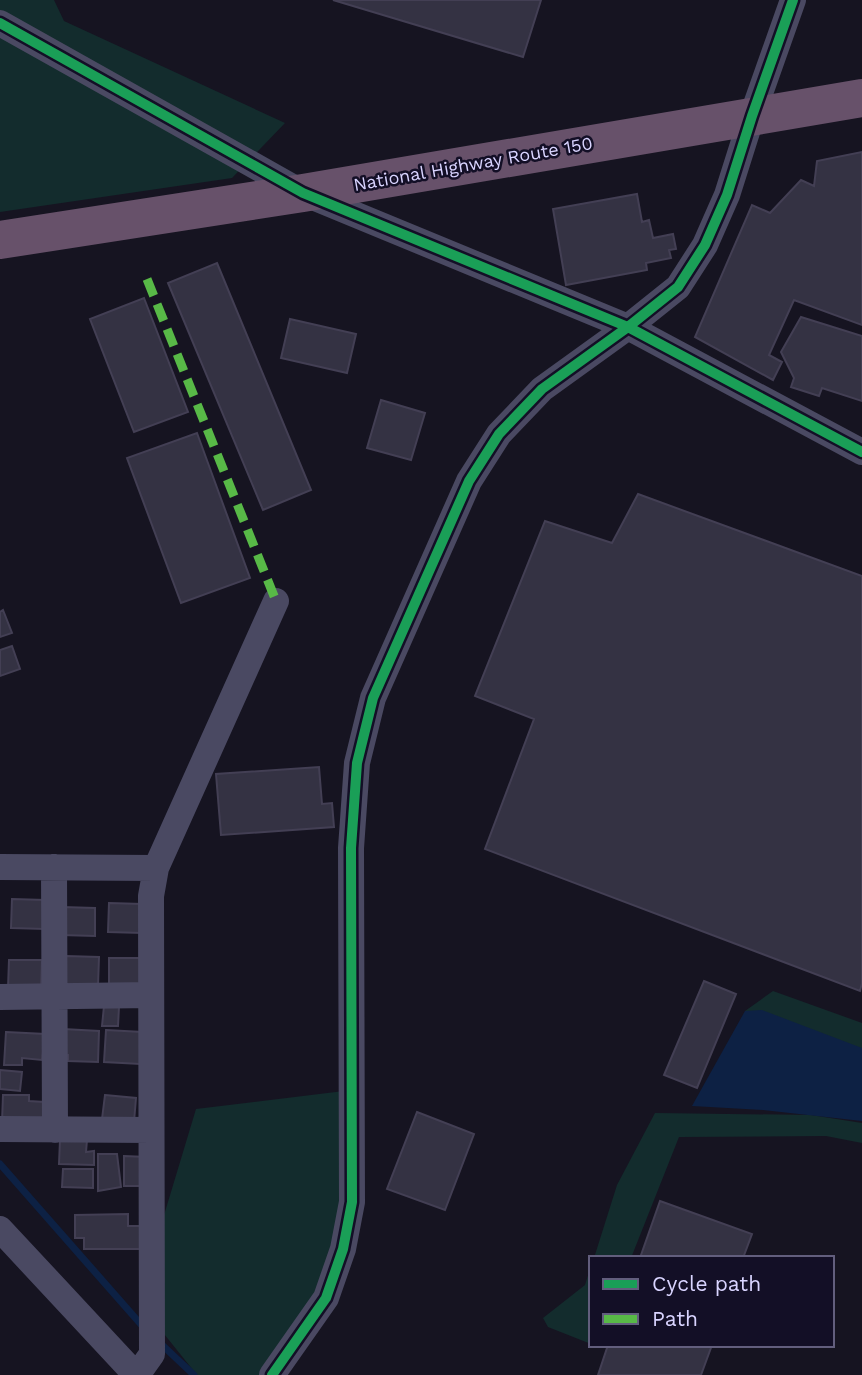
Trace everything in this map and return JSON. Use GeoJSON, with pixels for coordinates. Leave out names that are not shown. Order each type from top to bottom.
{"type":"FeatureCollection","features":[{"type":"Feature","properties":{"kind":"highway","name":"National Highway Route 150"},"geometry":{"type":"LineString","coordinates":[[0,240],[303,193],[862,98]]}},
{"type":"Feature","properties":{"kind":"street"},"geometry":{"type":"LineString","coordinates":[[272,1375],[326,1298],[343,1249],[352,1202],[351,848],[356,763],[373,698],[469,481],[499,434],[542,389],[678,287],[705,245],[727,195],[793,0]]}},
{"type":"Feature","properties":{"kind":"street"},"geometry":{"type":"LineString","coordinates":[[0,23],[303,193],[628,327],[862,452]]}},
{"type":"Feature","properties":{"kind":"street"},"geometry":{"type":"LineString","coordinates":[[0,1229],[136,1375],[152,1354],[150,896],[156,868],[276,601]]}},
{"type":"Feature","properties":{"kind":"street"},"geometry":{"type":"LineString","coordinates":[[0,867],[156,868]]}},
{"type":"Feature","properties":{"kind":"street"},"geometry":{"type":"LineString","coordinates":[[54,867],[55,1130]]}},
{"type":"Feature","properties":{"kind":"street"},"geometry":{"type":"LineString","coordinates":[[0,997],[151,995]]}},
{"type":"Feature","properties":{"kind":"street"},"geometry":{"type":"LineString","coordinates":[[0,1129],[151,1130]]}},
{"type":"Feature","properties":{"kind":"green space"},"geometry":{"type":"Polygon","coordinates":[[[0,0],[54,0],[64,21],[285,123],[232,178],[0,212],[0,0]]]}},
{"type":"Feature","properties":{"kind":"green space"},"geometry":{"type":"Polygon","coordinates":[[[773,991],[862,1023],[862,1052],[745,1011],[773,991]]]}},
{"type":"Feature","properties":{"kind":"green space"},"geometry":{"type":"Polygon","coordinates":[[[352,1090],[335,1274],[266,1375],[197,1375],[152,1319],[152,1255],[196,1109],[352,1090]]]}},
{"type":"Feature","properties":{"kind":"green space"},"geometry":{"type":"Polygon","coordinates":[[[655,1113],[811,1115],[862,1123],[862,1143],[826,1136],[679,1137],[632,1256],[595,1256],[617,1185],[655,1113]]]}},
{"type":"Feature","properties":{"kind":"green space"},"geometry":{"type":"Polygon","coordinates":[[[589,1272],[589,1343],[548,1327],[543,1318],[585,1285],[589,1272]]]}},
{"type":"Feature","properties":{"kind":"water"},"geometry":{"type":"Polygon","coordinates":[[[762,1010],[862,1048],[862,1121],[763,1110],[692,1106],[745,1011],[762,1010]]]}},
{"type":"Feature","properties":{"kind":"building"},"geometry":{"type":"Polygon","coordinates":[[[333,0],[541,0],[523,57],[333,0]]]}},
{"type":"Feature","properties":{"kind":"building"},"geometry":{"type":"Polygon","coordinates":[[[862,152],[862,325],[794,300],[769,355],[782,362],[773,380],[695,337],[752,205],[770,213],[801,180],[814,186],[817,161],[862,152]]]}},
{"type":"Feature","properties":{"kind":"building"},"geometry":{"type":"Polygon","coordinates":[[[637,194],[642,222],[649,220],[653,238],[673,234],[676,249],[669,250],[671,258],[646,263],[647,270],[566,285],[553,209],[637,194]]]}},
{"type":"Feature","properties":{"kind":"building"},"geometry":{"type":"Polygon","coordinates":[[[217,263],[311,490],[263,510],[168,283],[217,263]]]}},
{"type":"Feature","properties":{"kind":"building"},"geometry":{"type":"Polygon","coordinates":[[[144,298],[188,412],[134,432],[90,319],[144,298]]]}},
{"type":"Feature","properties":{"kind":"building"},"geometry":{"type":"Polygon","coordinates":[[[801,317],[862,336],[862,401],[822,388],[819,396],[791,387],[794,378],[781,352],[801,317]]]}},
{"type":"Feature","properties":{"kind":"building"},"geometry":{"type":"Polygon","coordinates":[[[290,319],[356,334],[347,373],[281,358],[290,319]]]}},
{"type":"Feature","properties":{"kind":"building"},"geometry":{"type":"Polygon","coordinates":[[[381,400],[425,413],[411,460],[367,448],[381,400]]]}},
{"type":"Feature","properties":{"kind":"building"},"geometry":{"type":"Polygon","coordinates":[[[197,433],[250,578],[181,603],[127,458],[197,433]]]}},
{"type":"Feature","properties":{"kind":"building"},"geometry":{"type":"Polygon","coordinates":[[[638,494],[862,576],[860,991],[485,849],[534,719],[475,696],[545,521],[612,543],[638,494]]]}},
{"type":"Feature","properties":{"kind":"building"},"geometry":{"type":"Polygon","coordinates":[[[3,610],[12,633],[0,637],[0,612],[3,610]]]}},
{"type":"Feature","properties":{"kind":"building"},"geometry":{"type":"Polygon","coordinates":[[[12,646],[20,669],[0,676],[0,650],[12,646]]]}},
{"type":"Feature","properties":{"kind":"building"},"geometry":{"type":"Polygon","coordinates":[[[319,767],[322,804],[332,803],[334,827],[221,835],[216,774],[319,767]]]}},
{"type":"Feature","properties":{"kind":"building"},"geometry":{"type":"Polygon","coordinates":[[[12,899],[45,900],[45,929],[11,928],[12,899]]]}},
{"type":"Feature","properties":{"kind":"building"},"geometry":{"type":"Polygon","coordinates":[[[109,903],[142,904],[142,933],[108,932],[109,903]]]}},
{"type":"Feature","properties":{"kind":"building"},"geometry":{"type":"Polygon","coordinates":[[[62,907],[95,908],[95,936],[61,935],[62,907]]]}},
{"type":"Feature","properties":{"kind":"building"},"geometry":{"type":"Polygon","coordinates":[[[66,956],[99,957],[98,986],[65,985],[66,956]]]}},
{"type":"Feature","properties":{"kind":"building"},"geometry":{"type":"Polygon","coordinates":[[[109,958],[143,958],[142,987],[109,986],[109,958]]]}},
{"type":"Feature","properties":{"kind":"building"},"geometry":{"type":"Polygon","coordinates":[[[9,960],[42,960],[41,989],[8,988],[9,960]]]}},
{"type":"Feature","properties":{"kind":"building"},"geometry":{"type":"Polygon","coordinates":[[[704,981],[736,994],[697,1088],[664,1075],[704,981]]]}},
{"type":"Feature","properties":{"kind":"building"},"geometry":{"type":"Polygon","coordinates":[[[104,1006],[119,1007],[118,1026],[102,1026],[104,1006]]]}},
{"type":"Feature","properties":{"kind":"building"},"geometry":{"type":"Polygon","coordinates":[[[63,1029],[99,1031],[98,1062],[68,1061],[68,1055],[62,1055],[63,1029]]]}},
{"type":"Feature","properties":{"kind":"building"},"geometry":{"type":"Polygon","coordinates":[[[106,1030],[142,1032],[140,1064],[104,1062],[106,1030]]]}},
{"type":"Feature","properties":{"kind":"building"},"geometry":{"type":"Polygon","coordinates":[[[6,1032],[45,1034],[42,1060],[22,1058],[22,1065],[4,1065],[6,1032]]]}},
{"type":"Feature","properties":{"kind":"building"},"geometry":{"type":"Polygon","coordinates":[[[0,1070],[22,1072],[20,1091],[0,1089],[0,1070]]]}},
{"type":"Feature","properties":{"kind":"building"},"geometry":{"type":"Polygon","coordinates":[[[3,1095],[29,1095],[29,1101],[44,1102],[43,1123],[2,1122],[3,1095]]]}},
{"type":"Feature","properties":{"kind":"building"},"geometry":{"type":"Polygon","coordinates":[[[105,1095],[136,1098],[134,1122],[102,1119],[105,1095]]]}},
{"type":"Feature","properties":{"kind":"building"},"geometry":{"type":"Polygon","coordinates":[[[417,1112],[474,1134],[445,1210],[387,1189],[417,1112]]]}},
{"type":"Feature","properties":{"kind":"building"},"geometry":{"type":"Polygon","coordinates":[[[60,1140],[87,1140],[86,1152],[94,1151],[94,1165],[59,1164],[60,1140]]]}},
{"type":"Feature","properties":{"kind":"building"},"geometry":{"type":"Polygon","coordinates":[[[98,1154],[117,1154],[121,1187],[98,1191],[98,1154]]]}},
{"type":"Feature","properties":{"kind":"building"},"geometry":{"type":"Polygon","coordinates":[[[124,1156],[147,1157],[147,1186],[124,1186],[124,1156]]]}},
{"type":"Feature","properties":{"kind":"building"},"geometry":{"type":"Polygon","coordinates":[[[63,1169],[93,1169],[93,1188],[62,1187],[63,1169]]]}},
{"type":"Feature","properties":{"kind":"building"},"geometry":{"type":"Polygon","coordinates":[[[660,1201],[752,1234],[744,1256],[641,1256],[660,1201]]]}},
{"type":"Feature","properties":{"kind":"building"},"geometry":{"type":"Polygon","coordinates":[[[128,1214],[128,1226],[141,1226],[141,1249],[84,1249],[84,1238],[75,1238],[75,1215],[128,1214]]]}},
{"type":"Feature","properties":{"kind":"building"},"geometry":{"type":"Polygon","coordinates":[[[607,1347],[711,1347],[701,1375],[598,1375],[607,1347]]]}},
{"type":"Feature","properties":{"kind":"waterway"},"geometry":{"type":"LineString","coordinates":[[0,1164],[145,1329]]}},
{"type":"Feature","properties":{"kind":"waterway"},"geometry":{"type":"LineString","coordinates":[[159,1342],[194,1375]]}},
{"type":"Feature","properties":{"kind":"marked path"},"geometry":{"type":"LineString","coordinates":[[147,279],[276,601]]}},
{"type":"Feature","properties":{"kind":"cycle path"},"geometry":{"type":"LineString","coordinates":[[272,1375],[326,1298],[343,1249],[352,1202],[351,848],[357,763],[373,698],[469,481],[499,434],[542,389],[678,287],[705,245],[727,195],[793,0]]}},
{"type":"Feature","properties":{"kind":"cycle path"},"geometry":{"type":"LineString","coordinates":[[0,23],[303,193],[628,327],[862,452]]}}]}
